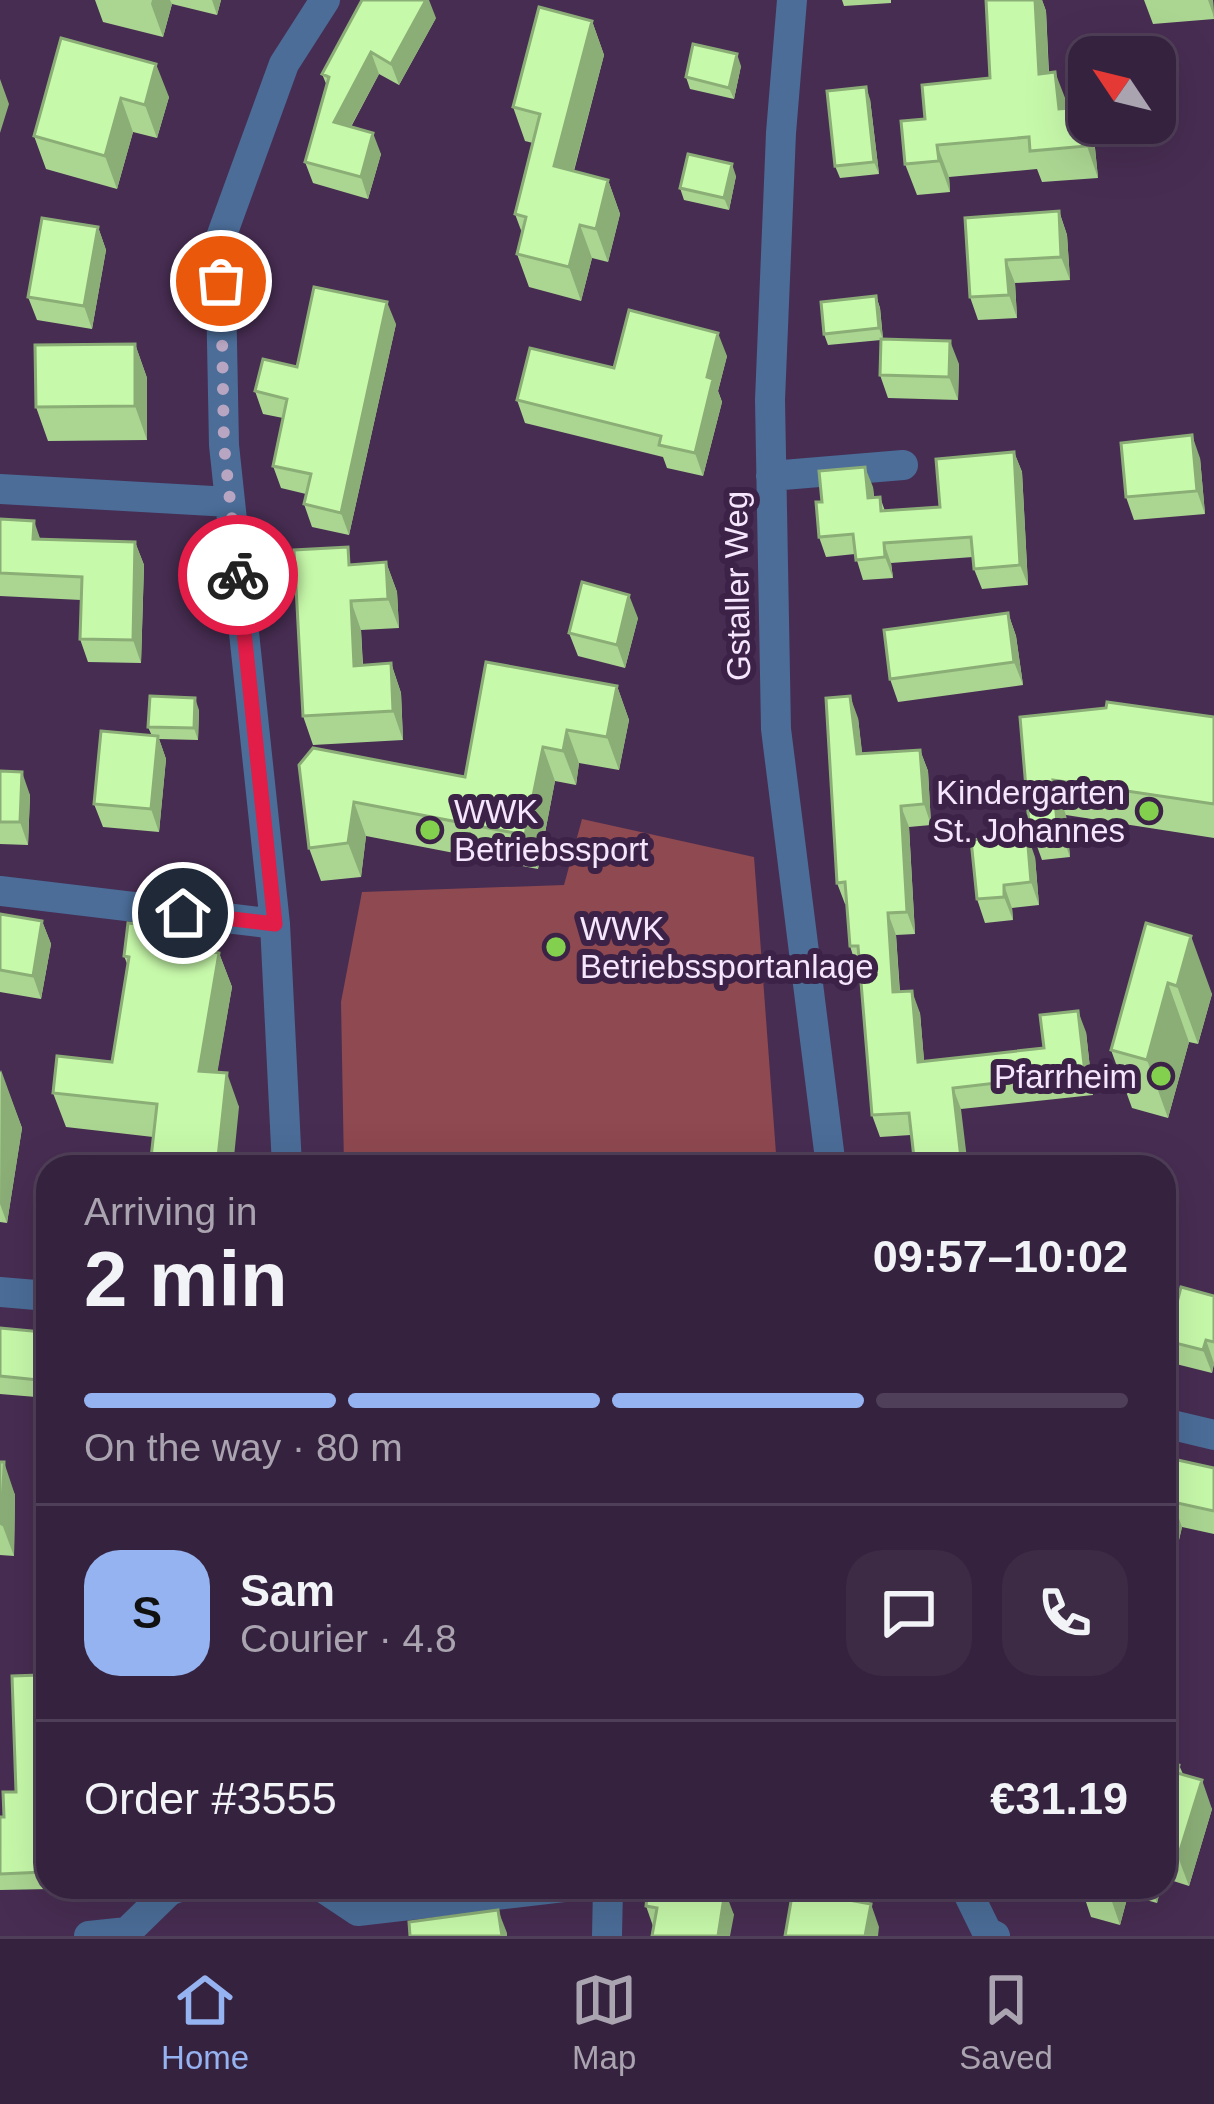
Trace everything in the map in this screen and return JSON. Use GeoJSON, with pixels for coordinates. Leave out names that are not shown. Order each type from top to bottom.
{"type":"FeatureCollection","features":[{"type":"Feature","properties":{"kind":"street"},"geometry":{"type":"LineString","coordinates":[[286,1155],[275,924],[224,445],[220,240],[284,64],[325,0]]}},
{"type":"Feature","properties":{"kind":"street","name":"Gstaller Weg"},"geometry":{"type":"LineString","coordinates":[[792,0],[781,133],[770,400],[776,729],[829,1155]]}},
{"type":"Feature","properties":{"kind":"street"},"geometry":{"type":"LineString","coordinates":[[771,476],[903,465]]}},
{"type":"Feature","properties":{"kind":"street"},"geometry":{"type":"LineString","coordinates":[[0,489],[230,502]]}},
{"type":"Feature","properties":{"kind":"street"},"geometry":{"type":"LineString","coordinates":[[0,891],[275,924]]}},
{"type":"Feature","properties":{"kind":"street"},"geometry":{"type":"LineString","coordinates":[[0,1292],[36,1295]]}},
{"type":"Feature","properties":{"kind":"street"},"geometry":{"type":"LineString","coordinates":[[1176,1426],[1214,1435]]}},
{"type":"Feature","properties":{"kind":"street"},"geometry":{"type":"LineString","coordinates":[[89,1936],[127,1931],[161,1899]]}},
{"type":"Feature","properties":{"kind":"street"},"geometry":{"type":"LineString","coordinates":[[340,1899],[358,1911],[461,1899]]}},
{"type":"Feature","properties":{"kind":"street"},"geometry":{"type":"LineString","coordinates":[[607,1936],[608,1899]]}},
{"type":"Feature","properties":{"kind":"street"},"geometry":{"type":"LineString","coordinates":[[971,1899],[986,1932],[995,1936]]}},
{"type":"Feature","properties":{"kind":"shaded area","name":"WWK Betriebssportanlage"},"geometry":{"type":"Polygon","coordinates":[[[582,819],[754,857],[776,1155],[344,1155],[341,1002],[362,892],[564,885],[582,819]]]}},
{"type":"Feature","properties":{"kind":"building"},"geometry":{"type":"Polygon","coordinates":[[[362,0],[426,0],[391,64],[371,52],[334,122],[373,133],[361,177],[305,162],[329,77],[322,74],[362,0]]]}},
{"type":"Feature","properties":{"kind":"building"},"geometry":{"type":"Polygon","coordinates":[[[986,0],[1035,0],[1039,74],[1055,72],[1059,109],[1068,108],[1068,144],[1087,146],[1030,151],[1029,137],[937,145],[939,161],[905,164],[901,121],[925,119],[922,85],[990,78],[986,0]]]}},
{"type":"Feature","properties":{"kind":"building"},"geometry":{"type":"Polygon","coordinates":[[[539,7],[592,21],[554,166],[608,180],[596,229],[580,225],[569,267],[517,254],[526,217],[515,214],[540,114],[513,107],[539,7]]]}},
{"type":"Feature","properties":{"kind":"building"},"geometry":{"type":"Polygon","coordinates":[[[61,38],[156,64],[145,105],[121,98],[105,156],[34,136],[61,38]]]}},
{"type":"Feature","properties":{"kind":"building"},"geometry":{"type":"Polygon","coordinates":[[[693,44],[737,54],[729,88],[686,77],[693,44]]]}},
{"type":"Feature","properties":{"kind":"building"},"geometry":{"type":"Polygon","coordinates":[[[866,87],[874,162],[835,166],[827,91],[866,87]]]}},
{"type":"Feature","properties":{"kind":"building"},"geometry":{"type":"Polygon","coordinates":[[[688,154],[732,164],[724,198],[680,188],[688,154]]]}},
{"type":"Feature","properties":{"kind":"building"},"geometry":{"type":"Polygon","coordinates":[[[1059,211],[1061,257],[1006,260],[1009,295],[970,297],[965,218],[1059,211]]]}},
{"type":"Feature","properties":{"kind":"building"},"geometry":{"type":"Polygon","coordinates":[[[42,218],[98,227],[84,306],[28,297],[42,218]]]}},
{"type":"Feature","properties":{"kind":"building"},"geometry":{"type":"Polygon","coordinates":[[[314,287],[387,302],[341,513],[304,504],[311,474],[273,466],[287,399],[255,391],[263,359],[297,367],[314,287]]]}},
{"type":"Feature","properties":{"kind":"building"},"geometry":{"type":"Polygon","coordinates":[[[876,296],[879,328],[824,334],[821,302],[876,296]]]}},
{"type":"Feature","properties":{"kind":"building"},"geometry":{"type":"Polygon","coordinates":[[[629,310],[718,333],[707,377],[713,379],[695,453],[659,445],[661,436],[517,400],[530,348],[614,368],[629,310]]]}},
{"type":"Feature","properties":{"kind":"building"},"geometry":{"type":"Polygon","coordinates":[[[881,339],[950,341],[949,377],[880,375],[881,339]]]}},
{"type":"Feature","properties":{"kind":"building"},"geometry":{"type":"Polygon","coordinates":[[[135,344],[135,406],[36,407],[35,345],[135,344]]]}},
{"type":"Feature","properties":{"kind":"building"},"geometry":{"type":"Polygon","coordinates":[[[1192,435],[1197,491],[1126,497],[1121,443],[1192,435]]]}},
{"type":"Feature","properties":{"kind":"building"},"geometry":{"type":"Polygon","coordinates":[[[1014,452],[1020,565],[974,569],[971,537],[884,543],[885,557],[856,560],[853,534],[819,537],[819,471],[865,467],[868,498],[880,497],[881,511],[940,507],[936,459],[1014,452]]]}},
{"type":"Feature","properties":{"kind":"building"},"geometry":{"type":"Polygon","coordinates":[[[0,519],[34,521],[33,539],[135,542],[133,640],[80,639],[82,577],[0,573],[0,519]]]}},
{"type":"Feature","properties":{"kind":"building"},"geometry":{"type":"Polygon","coordinates":[[[348,547],[349,565],[386,562],[388,599],[351,601],[354,666],[391,663],[393,711],[303,716],[294,550],[348,547]]]}},
{"type":"Feature","properties":{"kind":"building"},"geometry":{"type":"Polygon","coordinates":[[[582,582],[629,595],[617,645],[569,633],[582,582]]]}},
{"type":"Feature","properties":{"kind":"building"},"geometry":{"type":"Polygon","coordinates":[[[1008,613],[1014,662],[890,679],[884,630],[1008,613]]]}},
{"type":"Feature","properties":{"kind":"building"},"geometry":{"type":"Polygon","coordinates":[[[486,662],[617,686],[607,737],[567,730],[563,751],[543,747],[525,835],[354,802],[348,843],[309,848],[299,765],[313,748],[465,777],[486,662]]]}},
{"type":"Feature","properties":{"kind":"building"},"geometry":{"type":"Polygon","coordinates":[[[150,696],[195,698],[194,728],[148,727],[150,696]]]}},
{"type":"Feature","properties":{"kind":"building"},"geometry":{"type":"Polygon","coordinates":[[[850,696],[857,754],[920,750],[924,804],[901,806],[907,912],[888,913],[893,992],[912,991],[918,1062],[1044,1048],[1040,1015],[1078,1011],[1085,1073],[953,1088],[961,1155],[914,1155],[909,1113],[872,1115],[858,946],[850,946],[845,882],[837,883],[826,698],[850,696]]]}},
{"type":"Feature","properties":{"kind":"building"},"geometry":{"type":"Polygon","coordinates":[[[1107,702],[1214,717],[1214,804],[1053,780],[1057,822],[1029,824],[1020,717],[1106,708],[1107,702]]]}},
{"type":"Feature","properties":{"kind":"building"},"geometry":{"type":"Polygon","coordinates":[[[101,731],[158,736],[151,809],[94,804],[101,731]]]}},
{"type":"Feature","properties":{"kind":"building"},"geometry":{"type":"Polygon","coordinates":[[[0,771],[22,772],[20,822],[0,822],[0,771]]]}},
{"type":"Feature","properties":{"kind":"building"},"geometry":{"type":"Polygon","coordinates":[[[1027,834],[1031,882],[1004,885],[1004,897],[977,899],[971,840],[1027,834]]]}},
{"type":"Feature","properties":{"kind":"building"},"geometry":{"type":"Polygon","coordinates":[[[0,914],[42,921],[33,976],[0,970],[0,914]]]}},
{"type":"Feature","properties":{"kind":"building"},"geometry":{"type":"Polygon","coordinates":[[[128,923],[156,926],[155,942],[219,953],[199,1071],[227,1073],[218,1155],[151,1155],[157,1104],[53,1093],[57,1056],[112,1062],[129,957],[124,956],[128,923]]]}},
{"type":"Feature","properties":{"kind":"building"},"geometry":{"type":"Polygon","coordinates":[[[1146,923],[1191,936],[1177,986],[1168,983],[1147,1060],[1111,1050],[1146,923]]]}},
{"type":"Feature","properties":{"kind":"building"},"geometry":{"type":"Polygon","coordinates":[[[1181,1287],[1214,1296],[1214,1342],[1206,1340],[1203,1350],[1176,1343],[1181,1287]]]}},
{"type":"Feature","properties":{"kind":"building"},"geometry":{"type":"Polygon","coordinates":[[[0,1328],[36,1331],[36,1380],[0,1376],[0,1328]]]}},
{"type":"Feature","properties":{"kind":"building"},"geometry":{"type":"Polygon","coordinates":[[[1176,1460],[1214,1468],[1214,1511],[1176,1503],[1176,1460]]]}},
{"type":"Feature","properties":{"kind":"building"},"geometry":{"type":"Polygon","coordinates":[[[0,1462],[4,1462],[2,1524],[0,1523],[0,1462]]]}},
{"type":"Feature","properties":{"kind":"building"},"geometry":{"type":"Polygon","coordinates":[[[36,1675],[36,1872],[0,1874],[3,1792],[16,1792],[12,1676],[36,1675]]]}},
{"type":"Feature","properties":{"kind":"building"},"geometry":{"type":"Polygon","coordinates":[[[1176,1764],[1177,1773],[1202,1780],[1178,1857],[1176,1764]]]}},
{"type":"Feature","properties":{"kind":"building"},"geometry":{"type":"Polygon","coordinates":[[[647,1899],[724,1899],[718,1936],[652,1936],[657,1908],[646,1906],[647,1899]]]}},
{"type":"Feature","properties":{"kind":"building"},"geometry":{"type":"Polygon","coordinates":[[[791,1899],[871,1904],[865,1936],[785,1936],[791,1899]]]}},
{"type":"Feature","properties":{"kind":"building"},"geometry":{"type":"Polygon","coordinates":[[[498,1910],[502,1936],[410,1936],[409,1922],[498,1910]]]}},
{"type":"Feature","properties":{"kind":"way so far"},"geometry":{"type":"LineString","coordinates":[[221,281],[224,445],[238,575]]}},
{"type":"Feature","properties":{"kind":"place","name":"Kindergarten St. Johannes"},"geometry":{"type":"Point","coordinates":[1149,811]}},
{"type":"Feature","properties":{"kind":"place","name":"WWK Betriebssport"},"geometry":{"type":"Point","coordinates":[430,830]}},
{"type":"Feature","properties":{"kind":"place","name":"WWK Betriebssportanlage"},"geometry":{"type":"Point","coordinates":[556,947]}},
{"type":"Feature","properties":{"kind":"place","name":"Pfarrheim"},"geometry":{"type":"Point","coordinates":[1161,1076]}},
{"type":"Feature","properties":{"kind":"route"},"geometry":{"type":"LineString","coordinates":[[183,913],[275,924],[238,575]]}}]}
